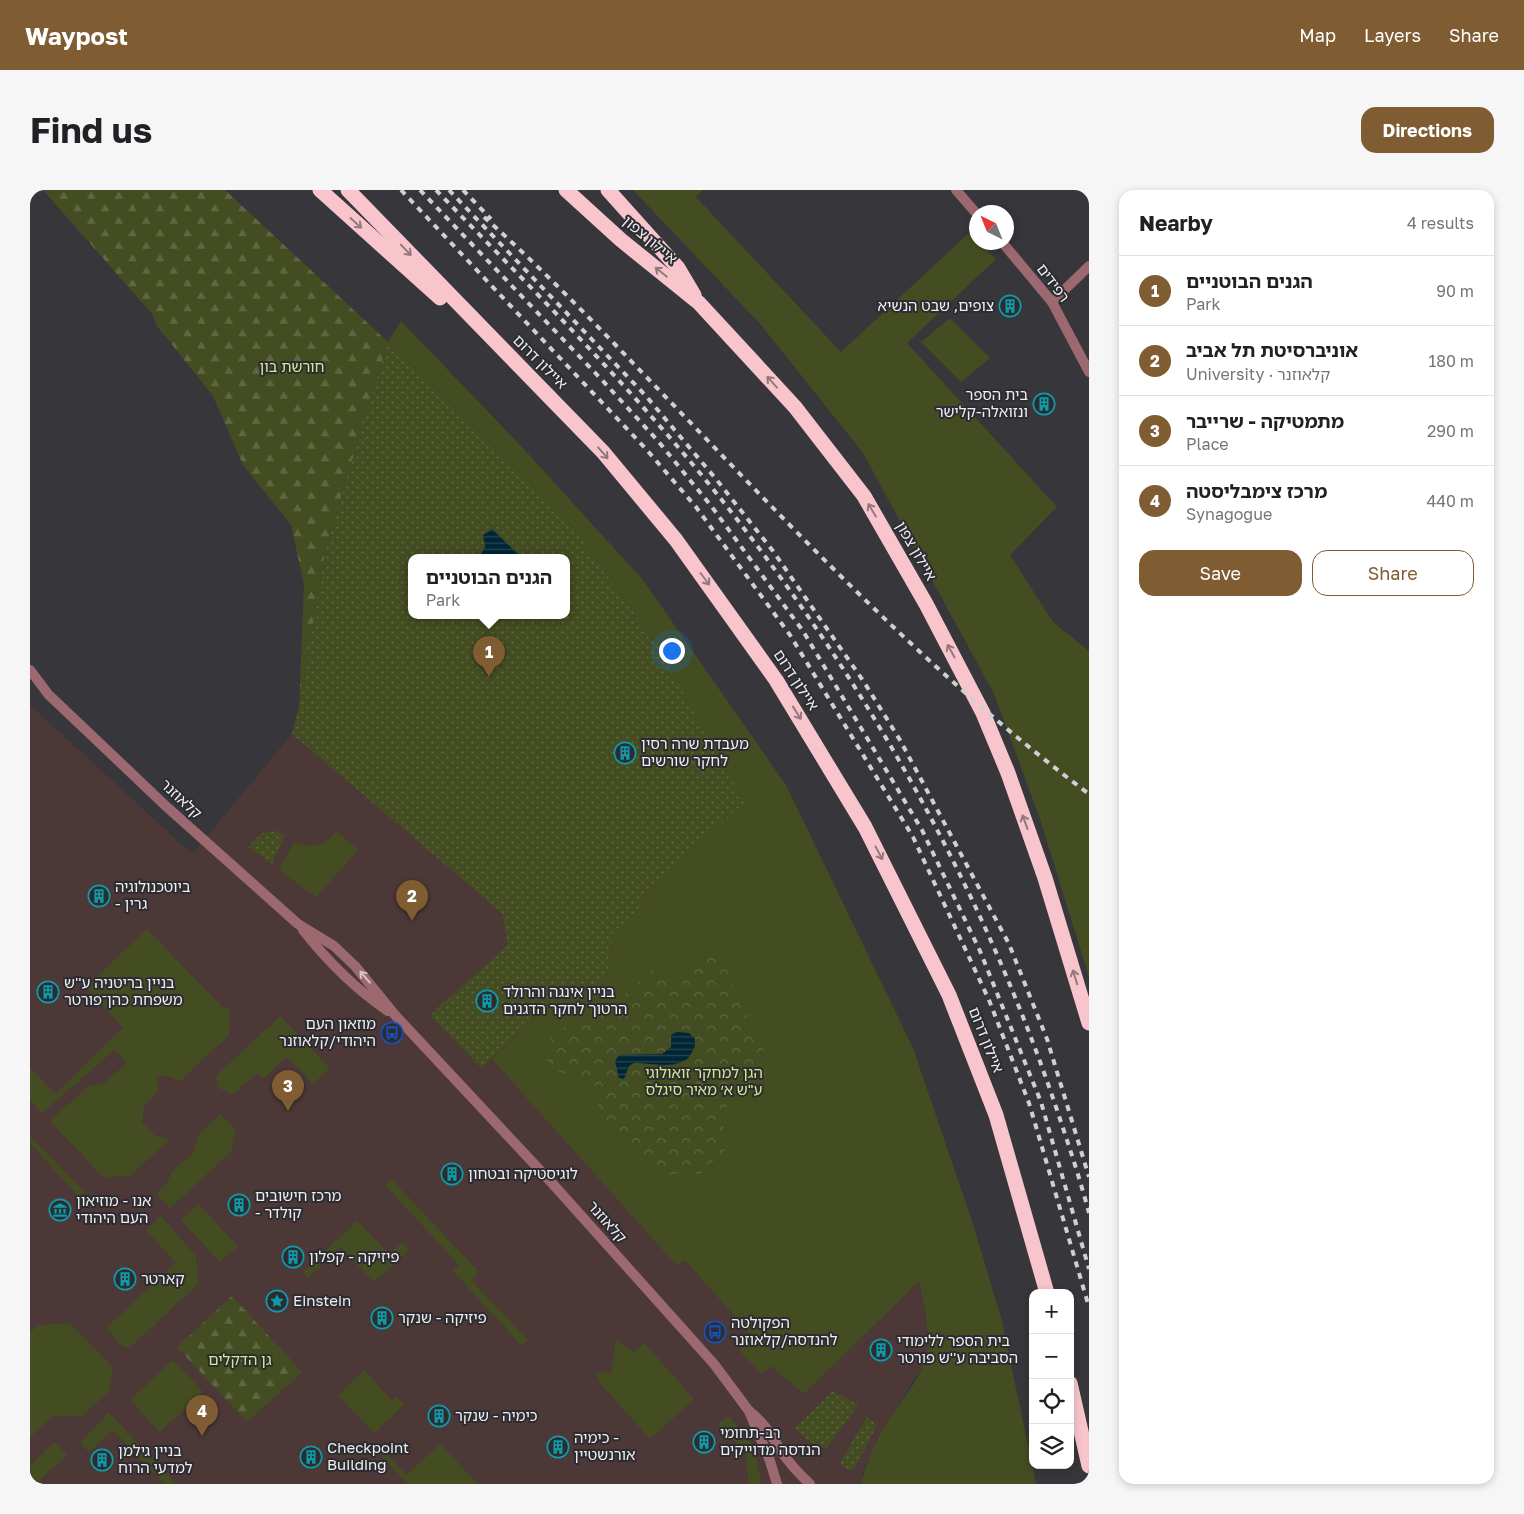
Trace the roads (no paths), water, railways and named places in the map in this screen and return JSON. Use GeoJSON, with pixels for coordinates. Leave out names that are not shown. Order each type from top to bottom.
{"type":"FeatureCollection","features":[{"type":"Feature","properties":{"kind":"highway"},"geometry":{"type":"LineString","coordinates":[[320,190],[570,416]]}},
{"type":"Feature","properties":{"kind":"highway","name":"איילון דרום"},"geometry":{"type":"LineString","coordinates":[[348,190],[570,416],[640,494],[731,614],[795,710],[865,827],[918,930],[978,1066],[999,1124],[1046,1289]]}},
{"type":"Feature","properties":{"kind":"highway","name":"איילון צפון"},"geometry":{"type":"LineString","coordinates":[[566,190],[621,240],[699,303],[795,407],[843,467],[878,520],[975,694],[1008,773],[1045,878],[1089,1023]]}},
{"type":"Feature","properties":{"kind":"highway"},"geometry":{"type":"LineString","coordinates":[[608,190],[678,268],[699,303]]}},
{"type":"Feature","properties":{"kind":"highway"},"geometry":{"type":"LineString","coordinates":[[1074,1400],[1089,1466]]}},
{"type":"Feature","properties":{"kind":"street"},"geometry":{"type":"LineString","coordinates":[[956,190],[969,205]]}},
{"type":"Feature","properties":{"kind":"street","name":"רפידים"},"geometry":{"type":"LineString","coordinates":[[1009,250],[1052,302],[1089,372]]}},
{"type":"Feature","properties":{"kind":"street"},"geometry":{"type":"LineString","coordinates":[[1052,302],[1089,266]]}},
{"type":"Feature","properties":{"kind":"street","name":"קלאוזנר"},"geometry":{"type":"LineString","coordinates":[[30,670],[48,694],[168,808],[298,924],[334,946],[368,980],[395,1015],[551,1182],[714,1364],[749,1412],[770,1461],[777,1484]]}},
{"type":"Feature","properties":{"kind":"street","name":"קלאוזנר"},"geometry":{"type":"LineString","coordinates":[[30,683],[48,694]]}},
{"type":"Feature","properties":{"kind":"street","name":"קלאוזנר"},"geometry":{"type":"LineString","coordinates":[[298,924],[324,958],[344,977],[359,991],[395,1015]]}},
{"type":"Feature","properties":{"kind":"street","name":"קלאוזנר"},"geometry":{"type":"LineString","coordinates":[[749,1412],[760,1420],[772,1433],[795,1470],[810,1484]]}},
{"type":"Feature","properties":{"kind":"water"},"geometry":{"type":"Polygon","coordinates":[[[492,529],[518,554],[481,554],[485,547],[483,535],[492,529]]]}},
{"type":"Feature","properties":{"kind":"water"},"geometry":{"type":"Polygon","coordinates":[[[677,1032],[689,1033],[695,1039],[694,1049],[687,1059],[681,1063],[666,1065],[634,1063],[629,1066],[624,1079],[619,1078],[615,1061],[619,1055],[662,1054],[671,1047],[671,1035],[677,1032]]]}},
{"type":"Feature","properties":{"kind":"railway"},"geometry":{"type":"LineString","coordinates":[[401,190],[646,449],[696,507],[790,635],[913,837],[989,1000],[1029,1103],[1089,1307]]}},
{"type":"Feature","properties":{"kind":"railway"},"geometry":{"type":"LineString","coordinates":[[420,190],[658,441],[712,507],[803,631],[922,830],[980,951],[1041,1102],[1089,1269]]}},
{"type":"Feature","properties":{"kind":"railway"},"geometry":{"type":"LineString","coordinates":[[436,190],[616,377],[684,454],[771,564],[822,637],[870,712],[915,788],[956,867],[994,947],[1028,1029],[1058,1113],[1089,1213]]}},
{"type":"Feature","properties":{"kind":"railway"},"geometry":{"type":"LineString","coordinates":[[449,190],[646,396],[716,479],[773,551],[864,682],[900,740],[1009,944],[1047,1039],[1089,1177]]}},
{"type":"Feature","properties":{"kind":"railway"},"geometry":{"type":"LineString","coordinates":[[463,190],[491,219]]}},
{"type":"Feature","properties":{"kind":"railway"},"geometry":{"type":"LineString","coordinates":[[484,217],[562,290],[782,517],[880,614],[982,707],[1089,794]]}},
{"type":"Feature","properties":{"kind":"place","name":"צופים, שבט הנשיא"},"geometry":{"type":"Point","coordinates":[1010,306]}},
{"type":"Feature","properties":{"kind":"place","name":"בית הספר ונזואלה-קלישר"},"geometry":{"type":"Point","coordinates":[1044,404]}},
{"type":"Feature","properties":{"kind":"place","name":"הגנים הבוטניים"},"geometry":{"type":"Point","coordinates":[489,677]}},
{"type":"Feature","properties":{"kind":"place","name":"מעבדת שרה רסין לחקר שורשים"},"geometry":{"type":"Point","coordinates":[625,753]}},
{"type":"Feature","properties":{"kind":"place","name":"ביוטכנולוגיה - גרין"},"geometry":{"type":"Point","coordinates":[99,896]}},
{"type":"Feature","properties":{"kind":"place","name":"אוניברסיטת תל אביב"},"geometry":{"type":"Point","coordinates":[412,921]}},
{"type":"Feature","properties":{"kind":"place","name":"בניין בריטניה ע''ש משפחת כהן־פורטר"},"geometry":{"type":"Point","coordinates":[48,992]}},
{"type":"Feature","properties":{"kind":"place","name":"בניין אינגה והרולד הרטוך לחקר הדגנים"},"geometry":{"type":"Point","coordinates":[487,1001]}},
{"type":"Feature","properties":{"kind":"place","name":"מוזאון העם היהודי/קלאוזנר"},"geometry":{"type":"Point","coordinates":[392,1033]}},
{"type":"Feature","properties":{"kind":"place","name":"מתמטיקה - שרייבר"},"geometry":{"type":"Point","coordinates":[288,1111]}},
{"type":"Feature","properties":{"kind":"place","name":"לוגיסטיקה ובטחון"},"geometry":{"type":"Point","coordinates":[452,1174]}},
{"type":"Feature","properties":{"kind":"place","name":"מרכז חישובים - קולדר"},"geometry":{"type":"Point","coordinates":[239,1205]}},
{"type":"Feature","properties":{"kind":"place","name":"אנו - מוזיאון העם היהודי"},"geometry":{"type":"Point","coordinates":[60,1210]}},
{"type":"Feature","properties":{"kind":"place","name":"פיזיקה - קפלון"},"geometry":{"type":"Point","coordinates":[293,1257]}},
{"type":"Feature","properties":{"kind":"place","name":"קארטר"},"geometry":{"type":"Point","coordinates":[125,1279]}},
{"type":"Feature","properties":{"kind":"place","name":"Einstein"},"geometry":{"type":"Point","coordinates":[277,1301]}},
{"type":"Feature","properties":{"kind":"place","name":"פיזיקה - שנקר"},"geometry":{"type":"Point","coordinates":[382,1318]}},
{"type":"Feature","properties":{"kind":"place","name":"הפקולטה להנדסה/קלאוזנר"},"geometry":{"type":"Point","coordinates":[715,1332]}},
{"type":"Feature","properties":{"kind":"place","name":"בית הספר ללימודי הסביבה ע''ש פורטר"},"geometry":{"type":"Point","coordinates":[881,1350]}},
{"type":"Feature","properties":{"kind":"place","name":"כימיה - שנקר"},"geometry":{"type":"Point","coordinates":[439,1416]}},
{"type":"Feature","properties":{"kind":"place","name":"מרכז צימבליסטה"},"geometry":{"type":"Point","coordinates":[202,1436]}},
{"type":"Feature","properties":{"kind":"place","name":"רב-תחומי הנדסה מדוייקים"},"geometry":{"type":"Point","coordinates":[704,1442]}},
{"type":"Feature","properties":{"kind":"place","name":"כימיה - אורנשטיין"},"geometry":{"type":"Point","coordinates":[558,1447]}},
{"type":"Feature","properties":{"kind":"place","name":"Checkpoint Building"},"geometry":{"type":"Point","coordinates":[311,1457]}},
{"type":"Feature","properties":{"kind":"place","name":"בניין גילמן למדעי הרוח"},"geometry":{"type":"Point","coordinates":[102,1460]}},
{"type":"Feature","properties":{"kind":"park label","name":"חורשת בון"},"geometry":{"type":"Point","coordinates":[292,367]}},
{"type":"Feature","properties":{"kind":"park label","name":"הגן למחקר זואולוגי ע\"ש א׳ מאיר סיגלס"},"geometry":{"type":"Point","coordinates":[704,1082]}},
{"type":"Feature","properties":{"kind":"park label","name":"גן הדקלים"},"geometry":{"type":"Point","coordinates":[240,1360]}}]}
